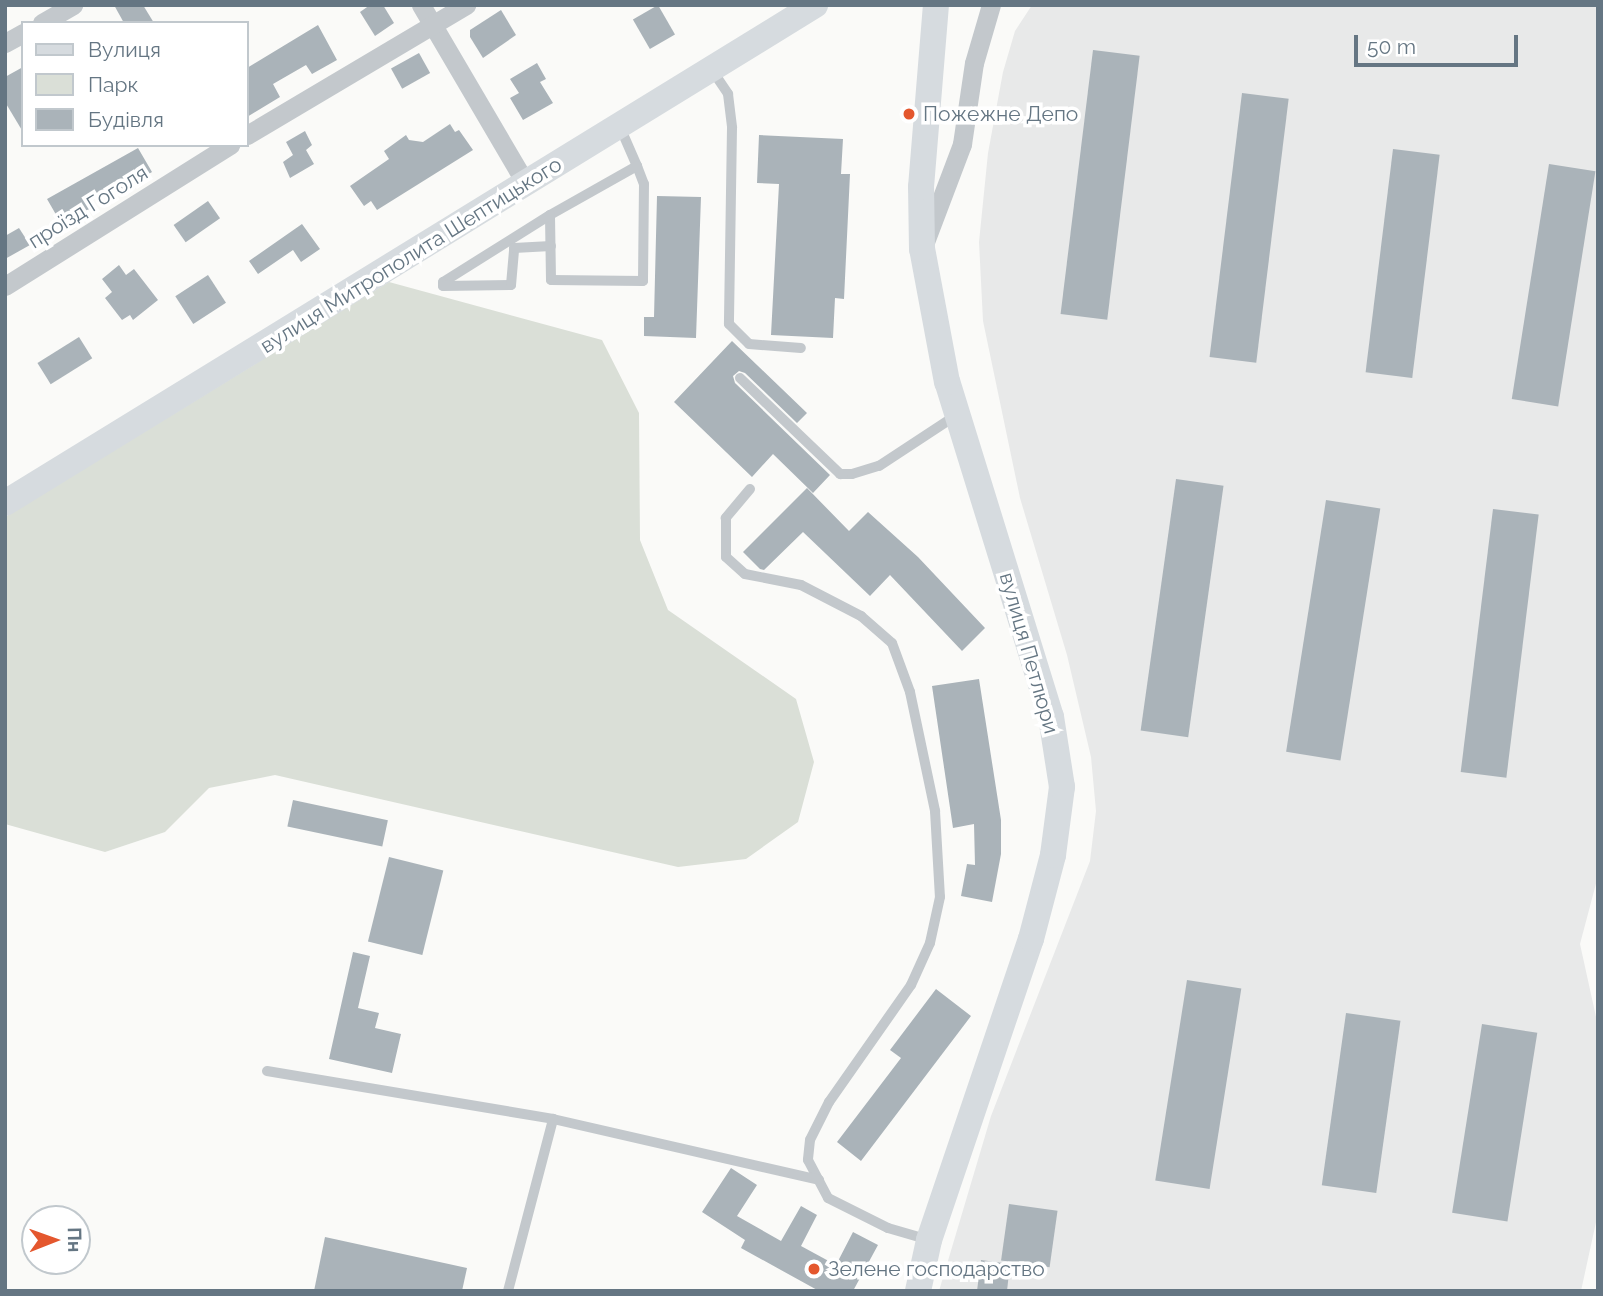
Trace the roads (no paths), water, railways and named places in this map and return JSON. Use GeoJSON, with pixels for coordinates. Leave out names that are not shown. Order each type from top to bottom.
{"type":"FeatureCollection","features":[{"type":"Feature","properties":{"kind":"main road","name":"вулиця Митрополита Шептицького"},"geometry":{"type":"LineString","coordinates":[[5,503],[815,5]]}},
{"type":"Feature","properties":{"kind":"main road","name":"вулиця Петлюри"},"geometry":{"type":"LineString","coordinates":[[918,1291],[929,1240],[1031,939],[1053,855],[1062,786],[1051,717],[957,415],[939,344],[922,249],[921,187],[936,5]]}},
{"type":"Feature","properties":{"kind":"street"},"geometry":{"type":"LineString","coordinates":[[45,21],[73,5]]}},
{"type":"Feature","properties":{"kind":"street"},"geometry":{"type":"LineString","coordinates":[[421,5],[526,184]]}},
{"type":"Feature","properties":{"kind":"street"},"geometry":{"type":"LineString","coordinates":[[248,134],[466,5]]}},
{"type":"Feature","properties":{"kind":"street"},"geometry":{"type":"LineString","coordinates":[[922,249],[948,189],[962,144],[975,63],[990,5]]}},
{"type":"Feature","properties":{"kind":"street"},"geometry":{"type":"LineString","coordinates":[[5,43],[21,34]]}},
{"type":"Feature","properties":{"kind":"street","name":"проїзд Гоголя"},"geometry":{"type":"LineString","coordinates":[[5,286],[227,147]]}},
{"type":"Feature","properties":{"kind":"lane"},"geometry":{"type":"LineString","coordinates":[[712,69],[729,94],[732,128],[729,324],[749,344],[801,348]]}},
{"type":"Feature","properties":{"kind":"lane"},"geometry":{"type":"LineString","coordinates":[[550,215],[551,280],[643,281],[644,184],[620,126]]}},
{"type":"Feature","properties":{"kind":"lane"},"geometry":{"type":"LineString","coordinates":[[551,246],[514,248],[511,285],[443,286],[443,282],[550,215],[637,166]]}},
{"type":"Feature","properties":{"kind":"lane"},"geometry":{"type":"LineString","coordinates":[[740,378],[840,474],[852,474],[879,466],[957,415]]}},
{"type":"Feature","properties":{"kind":"lane"},"geometry":{"type":"LineString","coordinates":[[750,489],[726,518],[726,557],[745,574],[801,584],[861,615],[892,643],[910,692],[935,811],[940,897],[930,943],[911,985],[829,1102],[810,1139],[808,1160],[828,1198],[888,1228],[929,1240]]}},
{"type":"Feature","properties":{"kind":"lane"},"geometry":{"type":"LineString","coordinates":[[267,1071],[553,1119],[819,1180]]}},
{"type":"Feature","properties":{"kind":"lane"},"geometry":{"type":"LineString","coordinates":[[508,1291],[553,1119]]}},
{"type":"Feature","properties":{"kind":"place","name":"Пожежне Депо"},"geometry":{"type":"Point","coordinates":[909,114]}},
{"type":"Feature","properties":{"kind":"place","name":"Зелене господарство"},"geometry":{"type":"Point","coordinates":[814,1269]}}]}
